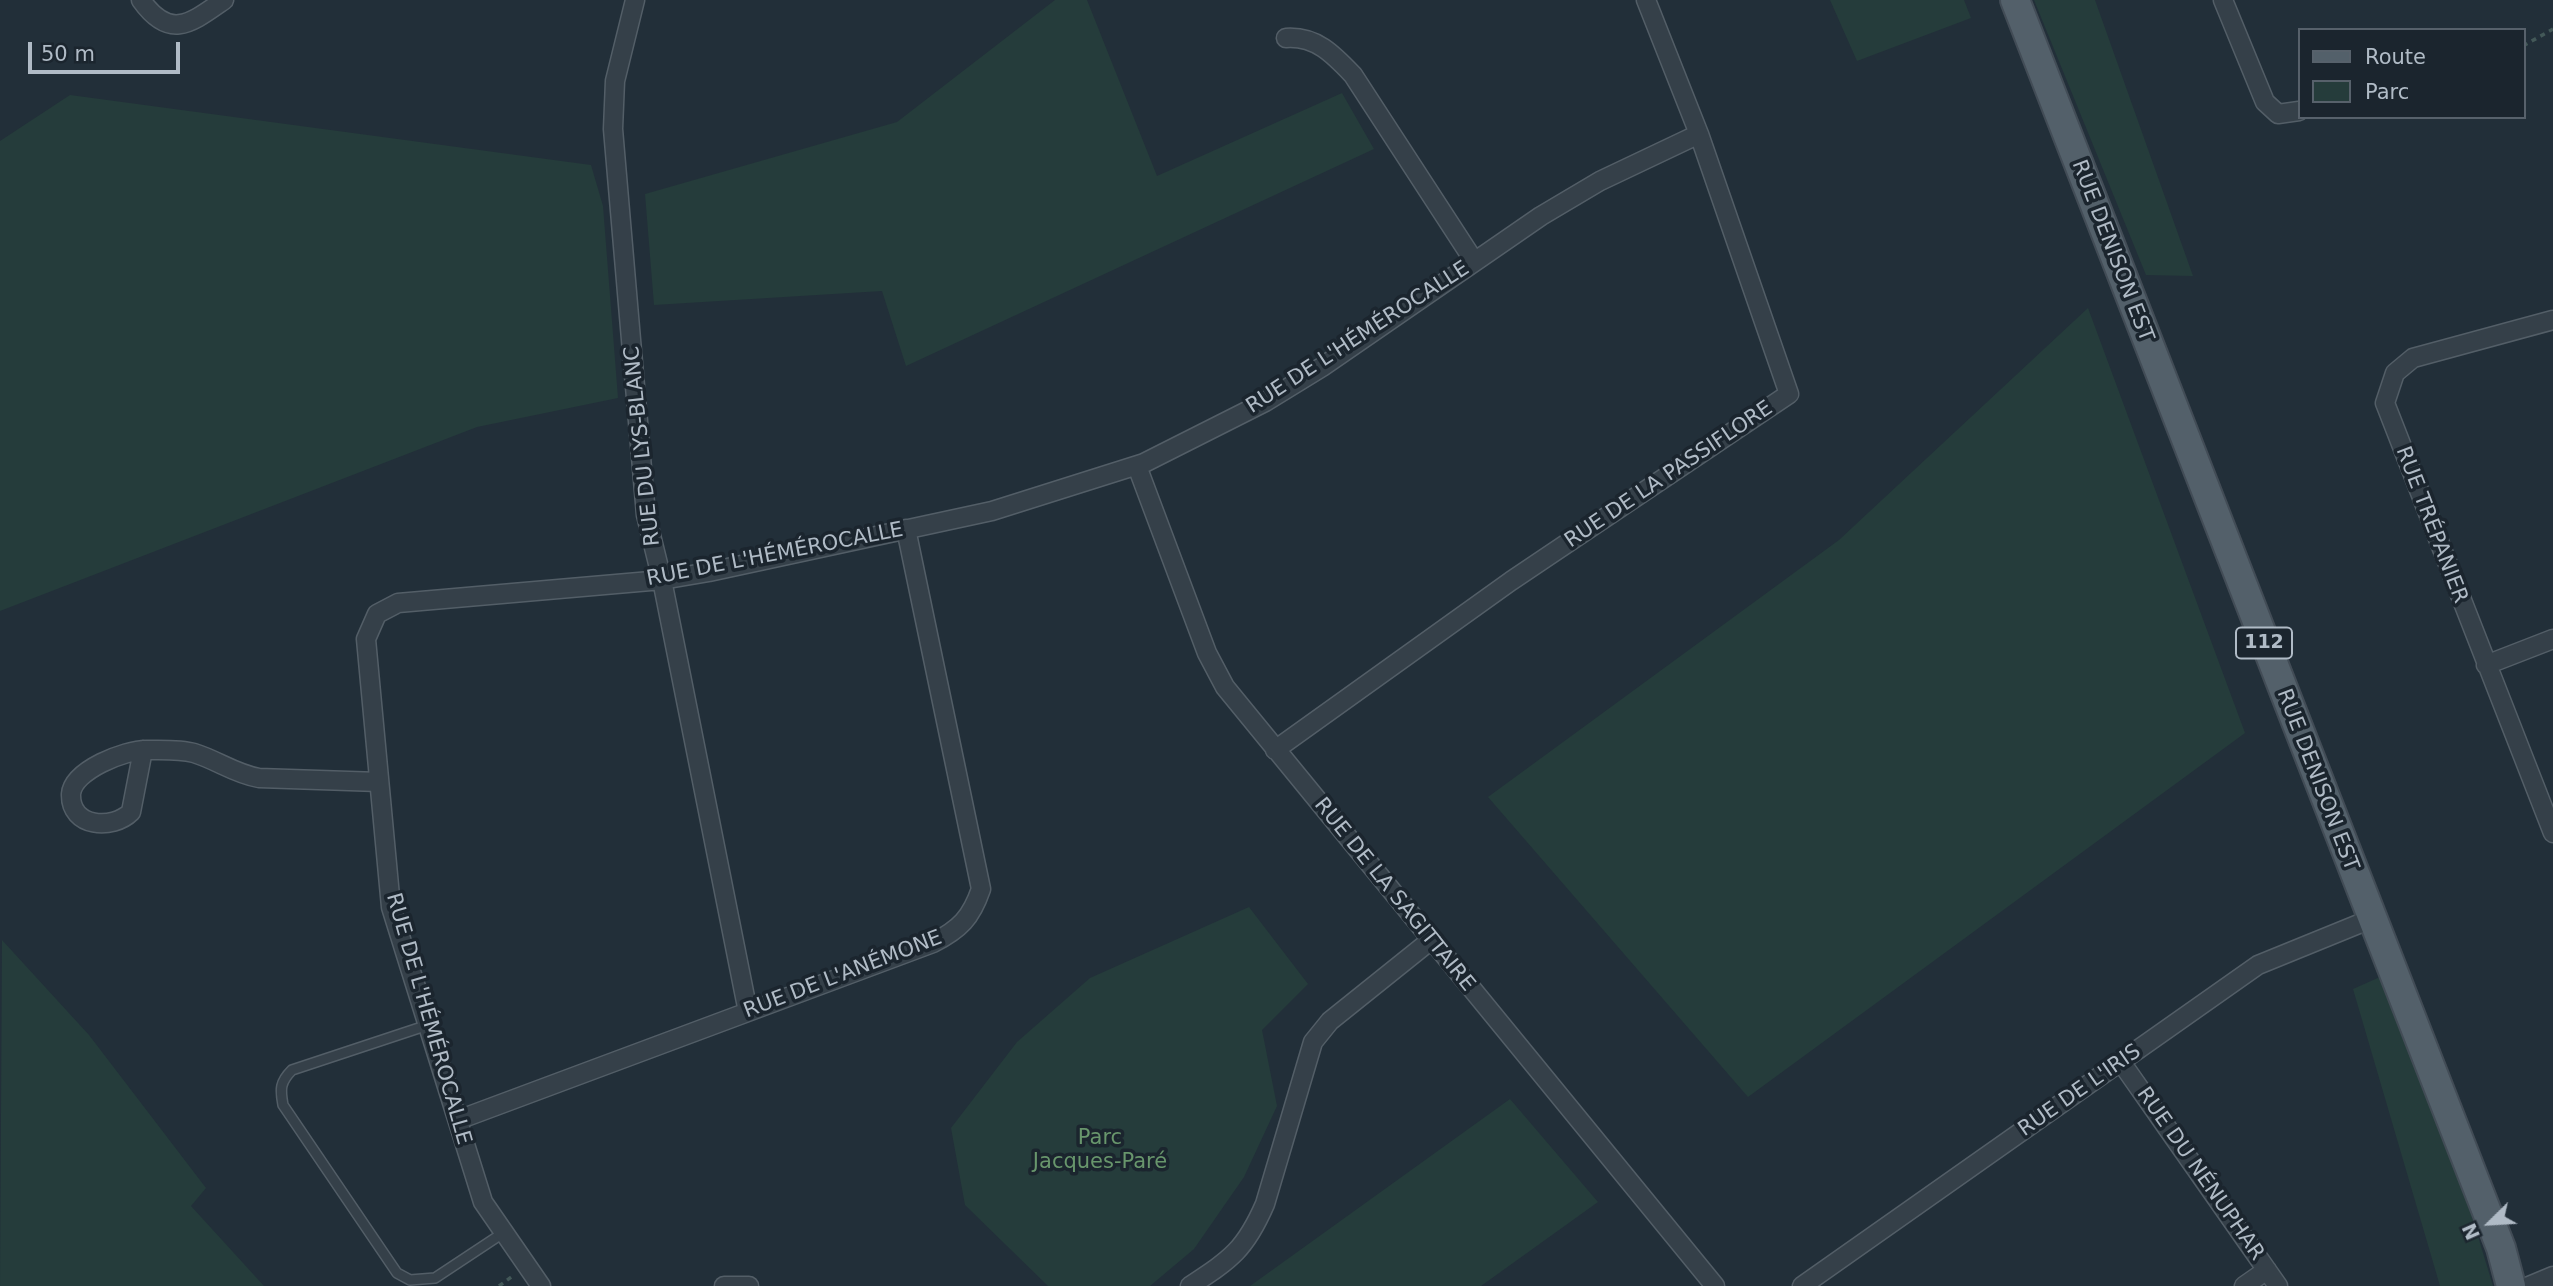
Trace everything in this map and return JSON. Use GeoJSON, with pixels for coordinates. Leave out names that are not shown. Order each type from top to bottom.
{"type":"FeatureCollection","features":[{"type":"Feature","properties":{"kind":"main road","name":"RUE DENISON EST"},"geometry":{"type":"LineString","coordinates":[[2015,0],[2501,1248],[2511,1286]]}},
{"type":"Feature","properties":{"kind":"street"},"geometry":{"type":"LineString","coordinates":[[141,0],[151,14],[167,24],[180,25],[194,20],[224,0]]}},
{"type":"Feature","properties":{"kind":"street","name":"RUE DU LYS-BLANC"},"geometry":{"type":"LineString","coordinates":[[635,0],[615,81],[613,129],[646,516],[662,580],[748,1012]]}},
{"type":"Feature","properties":{"kind":"street","name":"RUE DE LA PASSIFLORE"},"geometry":{"type":"LineString","coordinates":[[1275,750],[1511,581],[1789,394],[1699,134],[1646,0]]}},
{"type":"Feature","properties":{"kind":"street"},"geometry":{"type":"LineString","coordinates":[[2223,0],[2266,102],[2278,114],[2298,111]]}},
{"type":"Feature","properties":{"kind":"street"},"geometry":{"type":"LineString","coordinates":[[1286,38],[1300,37],[1314,41],[1333,54],[1353,75],[1474,261]]}},
{"type":"Feature","properties":{"kind":"street","name":"RUE DE L'HÉMÉROCALLE"},"geometry":{"type":"LineString","coordinates":[[541,1286],[483,1202],[391,907],[366,639],[377,614],[398,603],[662,580],[992,511],[1137,466],[1265,402],[1322,367],[1474,261],[1600,181],[1699,134]]}},
{"type":"Feature","properties":{"kind":"street","name":"RUE TRÉPANIER"},"geometry":{"type":"LineString","coordinates":[[2553,320],[2413,358],[2395,373],[2385,403],[2553,833]]}},
{"type":"Feature","properties":{"kind":"street","name":"RUE DE LA SAGITTAIRE"},"geometry":{"type":"LineString","coordinates":[[1137,466],[1215,671],[1275,750],[1715,1286]]}},
{"type":"Feature","properties":{"kind":"street","name":"RUE DE L'ANÉMONE"},"geometry":{"type":"LineString","coordinates":[[458,1121],[957,931],[972,914],[981,889],[906,529]]}},
{"type":"Feature","properties":{"kind":"street"},"geometry":{"type":"LineString","coordinates":[[2486,665],[2553,639]]}},
{"type":"Feature","properties":{"kind":"street"},"geometry":{"type":"LineString","coordinates":[[142,750],[131,812],[111,825],[95,824],[83,818],[75,807],[71,794],[75,783],[93,767],[116,756],[142,750],[192,752],[242,775],[259,778],[379,782]]}},
{"type":"Feature","properties":{"kind":"street","name":"RUE DE L'IRIS"},"geometry":{"type":"LineString","coordinates":[[1801,1286],[2258,965],[2371,919]]}},
{"type":"Feature","properties":{"kind":"street"},"geometry":{"type":"LineString","coordinates":[[1190,1286],[1242,1248],[1254,1229],[1265,1203],[1313,1042],[1330,1021],[1431,940]]}},
{"type":"Feature","properties":{"kind":"street","name":"RUE DU NÉNUPHAR"},"geometry":{"type":"LineString","coordinates":[[2121,1062],[2278,1286]]}},
{"type":"Feature","properties":{"kind":"street"},"geometry":{"type":"LineString","coordinates":[[2244,1286],[2267,1270]]}},
{"type":"Feature","properties":{"kind":"street"},"geometry":{"type":"LineString","coordinates":[[2529,1286],[2553,1276]]}},
{"type":"Feature","properties":{"kind":"street"},"geometry":{"type":"LineString","coordinates":[[724,1286],[749,1286]]}},
{"type":"Feature","properties":{"kind":"lane"},"geometry":{"type":"LineString","coordinates":[[428,1025],[292,1070],[284,1078],[280,1088],[283,1105],[397,1273],[410,1280],[435,1278],[503,1233]]}},
{"type":"Feature","properties":{"kind":"path"},"geometry":{"type":"LineString","coordinates":[[2525,45],[2553,29]]}},
{"type":"Feature","properties":{"kind":"green space"},"geometry":{"type":"Polygon","coordinates":[[[1055,0],[1087,0],[1157,176],[1342,93],[1374,149],[906,366],[882,291],[654,305],[645,194],[897,122],[1055,0]]]}},
{"type":"Feature","properties":{"kind":"green space"},"geometry":{"type":"Polygon","coordinates":[[[1830,0],[1964,0],[1971,18],[1857,61],[1830,0]]]}},
{"type":"Feature","properties":{"kind":"green space"},"geometry":{"type":"Polygon","coordinates":[[[2034,0],[2095,0],[2193,276],[2146,275],[2034,0]]]}},
{"type":"Feature","properties":{"kind":"green space"},"geometry":{"type":"Polygon","coordinates":[[[70,95],[591,165],[603,206],[618,398],[477,427],[0,611],[0,141],[70,95]]]}},
{"type":"Feature","properties":{"kind":"green space"},"geometry":{"type":"Polygon","coordinates":[[[2088,308],[2245,733],[1748,1097],[1488,797],[1839,540],[2088,308]]]}},
{"type":"Feature","properties":{"kind":"green space","name":"Parc Jacques-Paré"},"geometry":{"type":"Polygon","coordinates":[[[1249,907],[1308,984],[1262,1030],[1277,1106],[1244,1177],[1194,1249],[1150,1286],[1048,1286],[965,1205],[951,1128],[1017,1042],[1090,978],[1249,907]]]}},
{"type":"Feature","properties":{"kind":"green space"},"geometry":{"type":"Polygon","coordinates":[[[2,940],[89,1035],[206,1188],[191,1206],[264,1286],[0,1286],[2,940]]]}},
{"type":"Feature","properties":{"kind":"green space"},"geometry":{"type":"Polygon","coordinates":[[[2380,977],[2460,1177],[2493,1286],[2440,1286],[2353,989],[2380,977]]]}},
{"type":"Feature","properties":{"kind":"green space"},"geometry":{"type":"Polygon","coordinates":[[[1510,1099],[1598,1202],[1481,1286],[1250,1286],[1510,1099]]]}}]}
